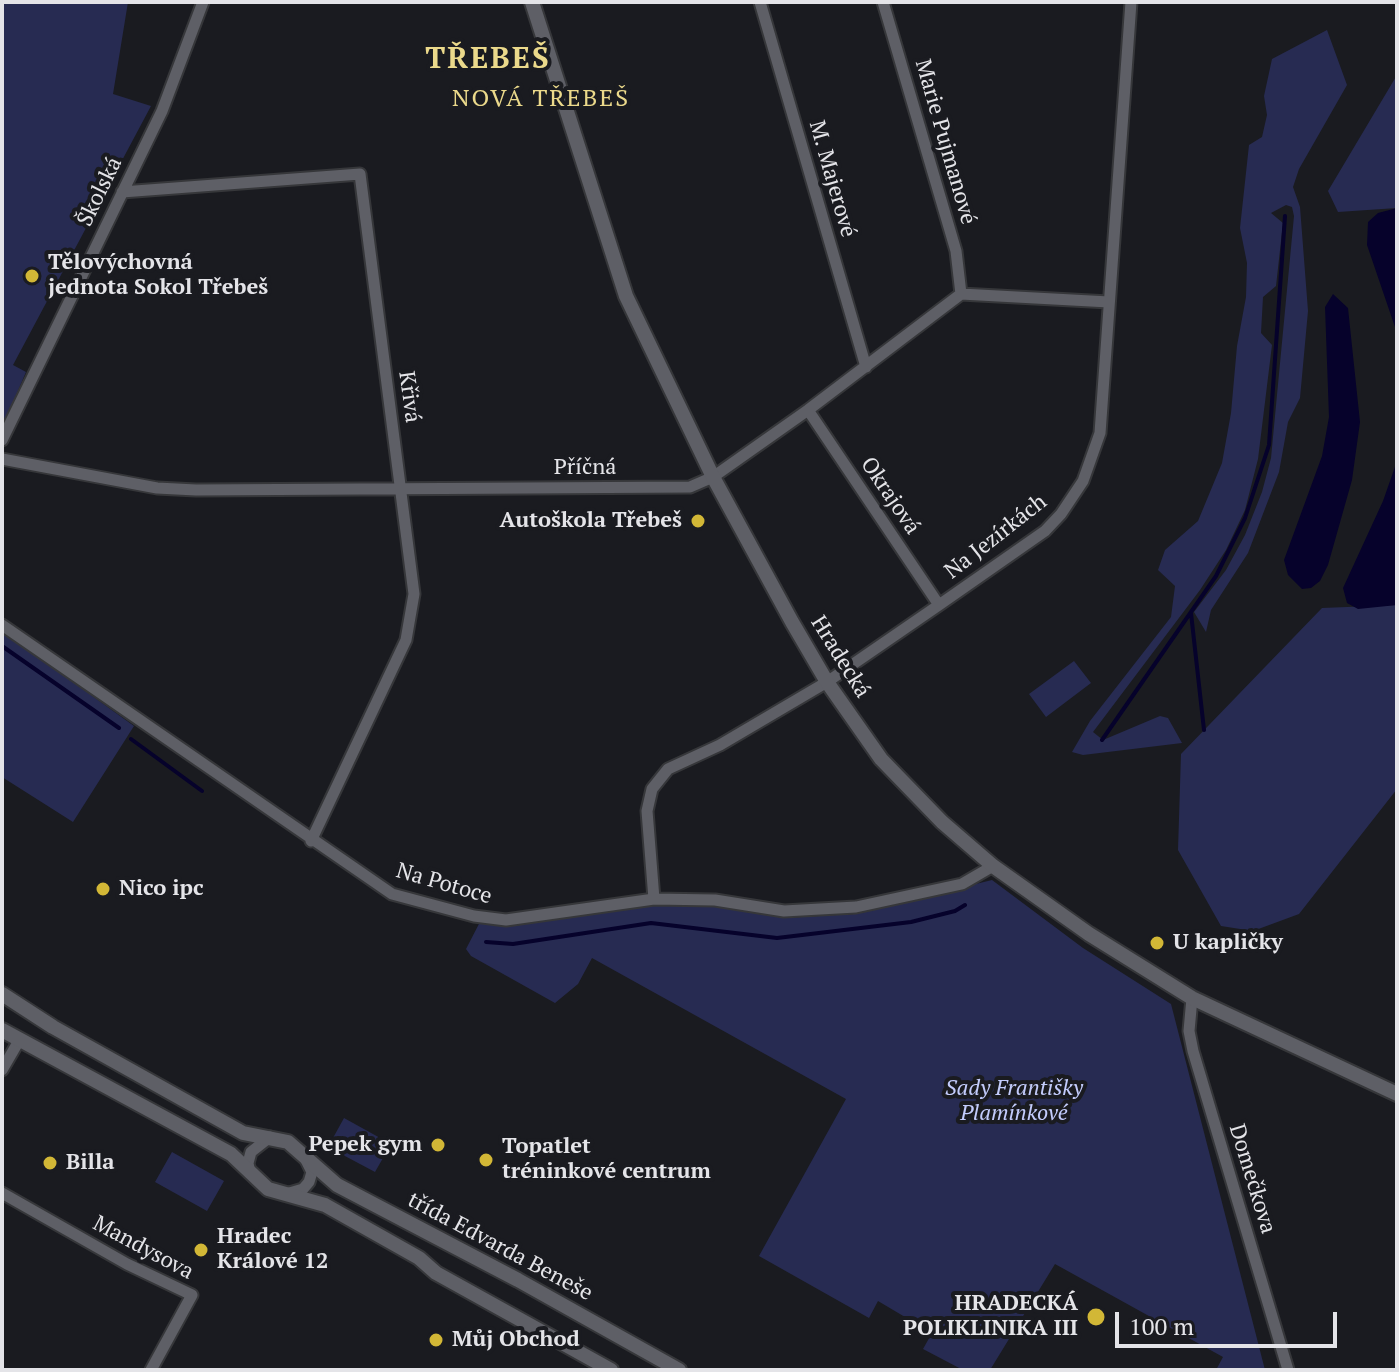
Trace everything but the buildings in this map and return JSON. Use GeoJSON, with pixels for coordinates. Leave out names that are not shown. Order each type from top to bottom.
{"type":"FeatureCollection","features":[{"type":"Feature","properties":{"kind":"street","name":"Školská"},"geometry":{"type":"LineString","coordinates":[[2,440],[162,111],[203,2]]}},
{"type":"Feature","properties":{"kind":"street","name":"Hradecká"},"geometry":{"type":"LineString","coordinates":[[532,2],[626,296],[713,477],[827,682],[881,759],[942,822],[993,866],[1089,934],[1192,998],[1294,1049],[1397,1094]]}},
{"type":"Feature","properties":{"kind":"street","name":"M. Majerové"},"geometry":{"type":"LineString","coordinates":[[760,2],[866,367]]}},
{"type":"Feature","properties":{"kind":"street","name":"Marie Pujmanové"},"geometry":{"type":"LineString","coordinates":[[883,2],[956,251],[961,294]]}},
{"type":"Feature","properties":{"kind":"street","name":"Na Jezírkách"},"geometry":{"type":"LineString","coordinates":[[654,899],[647,811],[652,789],[668,769],[720,745],[827,682],[939,605],[1045,531],[1083,481],[1100,433],[1131,2]]}},
{"type":"Feature","properties":{"kind":"street","name":"Křivá"},"geometry":{"type":"LineString","coordinates":[[122,192],[360,174],[414,594],[406,640],[311,841]]}},
{"type":"Feature","properties":{"kind":"street","name":"Příčná"},"geometry":{"type":"LineString","coordinates":[[2,459],[157,488],[401,490],[690,487],[713,477],[808,410],[961,294]]}},
{"type":"Feature","properties":{"kind":"street"},"geometry":{"type":"LineString","coordinates":[[961,294],[1109,302]]}},
{"type":"Feature","properties":{"kind":"street","name":"Okrajová"},"geometry":{"type":"LineString","coordinates":[[808,410],[939,605]]}},
{"type":"Feature","properties":{"kind":"street","name":"Na Potoce"},"geometry":{"type":"LineString","coordinates":[[2,625],[392,894],[474,916],[506,920],[654,899],[715,900],[784,911],[856,907],[962,884],[993,866]]}},
{"type":"Feature","properties":{"kind":"street","name":"třída Edvarda Beneše"},"geometry":{"type":"LineString","coordinates":[[2,994],[53,1027],[243,1133],[271,1136],[288,1142],[337,1185],[518,1280],[679,1370]]}},
{"type":"Feature","properties":{"kind":"street","name":"Domečkova"},"geometry":{"type":"LineString","coordinates":[[1192,998],[1189,1031],[1193,1051],[1288,1370]]}},
{"type":"Feature","properties":{"kind":"street"},"geometry":{"type":"LineString","coordinates":[[2,1030],[231,1154],[268,1189],[325,1205],[419,1258],[436,1273],[611,1370]]}},
{"type":"Feature","properties":{"kind":"street"},"geometry":{"type":"LineString","coordinates":[[2,1070],[20,1039]]}},
{"type":"Feature","properties":{"kind":"street"},"geometry":{"type":"LineString","coordinates":[[250,1174],[248,1163],[251,1152],[271,1136]]}},
{"type":"Feature","properties":{"kind":"street"},"geometry":{"type":"LineString","coordinates":[[286,1194],[303,1189],[309,1182],[312,1172],[305,1155]]}},
{"type":"Feature","properties":{"kind":"street","name":"Mandysova"},"geometry":{"type":"LineString","coordinates":[[2,1193],[127,1264],[192,1295],[151,1370]]}},
{"type":"Feature","properties":{"kind":"green space","name":"Tělovýchovná jednota Sokol Třebeš"},"geometry":{"type":"Polygon","coordinates":[[[2,2],[128,2],[113,94],[151,106],[13,365],[26,372],[2,428],[2,2]]]}},
{"type":"Feature","properties":{"kind":"green space"},"geometry":{"type":"Polygon","coordinates":[[[1327,30],[1347,85],[1299,169],[1293,187],[1300,207],[1308,311],[1300,398],[1288,422],[1279,472],[1248,553],[1211,610],[1206,632],[1194,612],[1226,570],[1245,535],[1271,458],[1294,216],[1292,207],[1286,205],[1271,213],[1283,223],[1276,286],[1263,297],[1261,333],[1272,345],[1258,459],[1245,510],[1226,550],[1200,590],[1093,732],[1103,740],[1160,716],[1168,718],[1182,743],[1083,755],[1072,752],[1090,721],[1171,617],[1175,586],[1158,570],[1165,550],[1198,521],[1222,463],[1231,413],[1237,346],[1246,297],[1247,263],[1240,228],[1249,145],[1262,137],[1267,115],[1264,96],[1272,59],[1327,30]]]}},
{"type":"Feature","properties":{"kind":"green space"},"geometry":{"type":"Polygon","coordinates":[[[1397,75],[1397,208],[1338,212],[1328,191],[1397,75]]]}},
{"type":"Feature","properties":{"kind":"green space"},"geometry":{"type":"Polygon","coordinates":[[[1397,605],[1397,789],[1299,914],[1253,931],[1221,926],[1178,850],[1181,754],[1322,608],[1397,605]]]}},
{"type":"Feature","properties":{"kind":"green space"},"geometry":{"type":"Polygon","coordinates":[[[2,631],[134,726],[73,822],[2,777],[2,631]]]}},
{"type":"Feature","properties":{"kind":"green space"},"geometry":{"type":"Polygon","coordinates":[[[1074,661],[1091,683],[1046,717],[1029,694],[1074,661]]]}},
{"type":"Feature","properties":{"kind":"green space","name":"Sady Františky Plamínkové"},"geometry":{"type":"Polygon","coordinates":[[[992,880],[1083,948],[1171,1004],[1265,1370],[1216,1370],[1223,1357],[1055,1264],[990,1370],[963,1370],[923,1349],[932,1333],[878,1301],[869,1318],[759,1256],[846,1099],[592,958],[578,984],[555,1003],[471,956],[466,949],[481,920],[507,927],[649,905],[716,907],[784,918],[854,914],[992,880]]]}},
{"type":"Feature","properties":{"kind":"green space"},"geometry":{"type":"Polygon","coordinates":[[[344,1118],[391,1144],[375,1172],[328,1147],[344,1118]]]}},
{"type":"Feature","properties":{"kind":"green space"},"geometry":{"type":"Polygon","coordinates":[[[172,1152],[224,1181],[207,1211],[155,1182],[172,1152]]]}},
{"type":"Feature","properties":{"kind":"shaded area"},"geometry":{"type":"Polygon","coordinates":[[[1397,208],[1397,333],[1367,245],[1368,222],[1378,213],[1397,208]]]}},
{"type":"Feature","properties":{"kind":"shaded area"},"geometry":{"type":"Polygon","coordinates":[[[1333,294],[1348,308],[1360,422],[1352,480],[1328,565],[1320,581],[1311,588],[1302,589],[1288,575],[1284,560],[1322,456],[1329,417],[1325,307],[1333,294]]]}},
{"type":"Feature","properties":{"kind":"shaded area"},"geometry":{"type":"Polygon","coordinates":[[[1397,461],[1397,605],[1358,609],[1347,603],[1343,588],[1383,501],[1397,461]]]}},
{"type":"Feature","properties":{"kind":"waterway"},"geometry":{"type":"LineString","coordinates":[[1102,740],[1216,576],[1245,518],[1269,445],[1285,216]]}},
{"type":"Feature","properties":{"kind":"waterway"},"geometry":{"type":"LineString","coordinates":[[1191,613],[1204,730]]}},
{"type":"Feature","properties":{"kind":"waterway"},"geometry":{"type":"LineString","coordinates":[[2,646],[119,728]]}},
{"type":"Feature","properties":{"kind":"waterway"},"geometry":{"type":"LineString","coordinates":[[131,739],[202,791]]}},
{"type":"Feature","properties":{"kind":"waterway"},"geometry":{"type":"LineString","coordinates":[[486,942],[513,944],[651,923],[777,938],[911,922],[955,911],[965,905]]}},
{"type":"Feature","properties":{"kind":"place","name":"Tělovýchovná jednota Sokol Třebeš"},"geometry":{"type":"Point","coordinates":[32,276]}},
{"type":"Feature","properties":{"kind":"place","name":"Autoškola Třebeš"},"geometry":{"type":"Point","coordinates":[698,521]}},
{"type":"Feature","properties":{"kind":"place","name":"Nico ipc"},"geometry":{"type":"Point","coordinates":[103,889]}},
{"type":"Feature","properties":{"kind":"place","name":"U kapličky"},"geometry":{"type":"Point","coordinates":[1157,943]}},
{"type":"Feature","properties":{"kind":"place","name":"Pepek gym"},"geometry":{"type":"Point","coordinates":[438,1145]}},
{"type":"Feature","properties":{"kind":"place","name":"Topatlet tréninkové centrum"},"geometry":{"type":"Point","coordinates":[486,1160]}},
{"type":"Feature","properties":{"kind":"place","name":"Billa"},"geometry":{"type":"Point","coordinates":[50,1163]}},
{"type":"Feature","properties":{"kind":"place","name":"Hradec Králové 12"},"geometry":{"type":"Point","coordinates":[201,1250]}},
{"type":"Feature","properties":{"kind":"place","name":"HRADECKÁ POLIKLINIKA III"},"geometry":{"type":"Point","coordinates":[1096,1317]}},
{"type":"Feature","properties":{"kind":"place","name":"Můj Obchod"},"geometry":{"type":"Point","coordinates":[436,1340]}},
{"type":"Feature","properties":{"kind":"district","name":"TŘEBEŠ"},"geometry":{"type":"Point","coordinates":[488,59]}},
{"type":"Feature","properties":{"kind":"district","name":"NOVÁ TŘEBEŠ"},"geometry":{"type":"Point","coordinates":[541,99]}}]}
